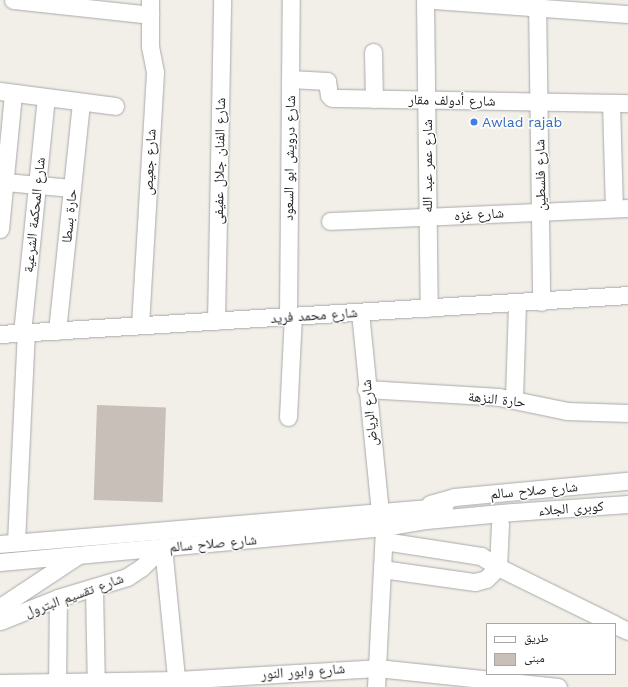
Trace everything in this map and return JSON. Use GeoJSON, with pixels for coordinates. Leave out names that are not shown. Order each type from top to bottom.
{"type":"FeatureCollection","features":[{"type":"Feature","properties":{"kind":"street"},"geometry":{"type":"LineString","coordinates":[[13,0],[150,7]]}},
{"type":"Feature","properties":{"kind":"street","name":"شارع الفنان جلال عفيفى"},"geometry":{"type":"LineString","coordinates":[[216,321],[222,0]]}},
{"type":"Feature","properties":{"kind":"street","name":"شارع درويش ابو السعود"},"geometry":{"type":"LineString","coordinates":[[288,417],[290,317],[291,0]]}},
{"type":"Feature","properties":{"kind":"street","name":"شارع عمر عبد الله"},"geometry":{"type":"LineString","coordinates":[[425,0],[430,308]]}},
{"type":"Feature","properties":{"kind":"street"},"geometry":{"type":"LineString","coordinates":[[432,0],[537,4],[628,14]]}},
{"type":"Feature","properties":{"kind":"street","name":"شارع فلسطين"},"geometry":{"type":"LineString","coordinates":[[537,4],[541,302]]}},
{"type":"Feature","properties":{"kind":"street","name":"شارع جعيص"},"geometry":{"type":"LineString","coordinates":[[140,325],[155,72],[150,46],[150,7]]}},
{"type":"Feature","properties":{"kind":"street"},"geometry":{"type":"LineString","coordinates":[[373,52],[374,99]]}},
{"type":"Feature","properties":{"kind":"street","name":"شارع أدولف مقار"},"geometry":{"type":"LineString","coordinates":[[290,79],[327,82],[329,95],[332,98],[620,103]]}},
{"type":"Feature","properties":{"kind":"street"},"geometry":{"type":"LineString","coordinates":[[0,230],[5,182],[7,92],[115,106]]}},
{"type":"Feature","properties":{"kind":"street","name":"شارع المحكمة الشرعية"},"geometry":{"type":"LineString","coordinates":[[8,543],[24,333],[46,97]]}},
{"type":"Feature","properties":{"kind":"street","name":"حارة بسطا"},"geometry":{"type":"LineString","coordinates":[[57,331],[81,102]]}},
{"type":"Feature","properties":{"kind":"street"},"geometry":{"type":"LineString","coordinates":[[620,103],[621,208]]}},
{"type":"Feature","properties":{"kind":"street"},"geometry":{"type":"LineString","coordinates":[[5,182],[72,188]]}},
{"type":"Feature","properties":{"kind":"street","name":"شارع غزه"},"geometry":{"type":"LineString","coordinates":[[330,221],[621,208]]}},
{"type":"Feature","properties":{"kind":"street","name":"شارع محمد فريد"},"geometry":{"type":"LineString","coordinates":[[0,334],[541,302],[628,295]]}},
{"type":"Feature","properties":{"kind":"street"},"geometry":{"type":"LineString","coordinates":[[514,399],[517,303]]}},
{"type":"Feature","properties":{"kind":"street","name":"شارع الرياض"},"geometry":{"type":"LineString","coordinates":[[360,312],[366,389],[383,527],[376,687]]}},
{"type":"Feature","properties":{"kind":"street","name":"حارة النزهة"},"geometry":{"type":"LineString","coordinates":[[366,389],[514,399],[567,411],[628,413]]}},
{"type":"Feature","properties":{"kind":"street","name":"شارع صلاح سالم"},"geometry":{"type":"LineString","coordinates":[[422,515],[454,497],[628,481]]}},
{"type":"Feature","properties":{"kind":"street","name":"كوبرى الجلاء"},"geometry":{"type":"LineString","coordinates":[[513,507],[628,494]]}},
{"type":"Feature","properties":{"kind":"street","name":"كوبرى الجلاء"},"geometry":{"type":"LineString","coordinates":[[513,507],[628,504]]}},
{"type":"Feature","properties":{"kind":"street","name":"شارع صلاح سالم"},"geometry":{"type":"LineString","coordinates":[[0,562],[383,527],[422,515],[513,507]]}},
{"type":"Feature","properties":{"kind":"street","name":"شارع صلاح سالم"},"geometry":{"type":"LineString","coordinates":[[422,515],[452,525],[500,524],[628,515]]}},
{"type":"Feature","properties":{"kind":"street"},"geometry":{"type":"LineString","coordinates":[[382,570],[475,582],[490,576],[498,567],[500,524]]}},
{"type":"Feature","properties":{"kind":"street"},"geometry":{"type":"LineString","coordinates":[[383,527],[474,553],[488,559],[498,567],[612,623]]}},
{"type":"Feature","properties":{"kind":"street","name":"شارع صلاح سالم"},"geometry":{"type":"LineString","coordinates":[[8,543],[383,527]]}},
{"type":"Feature","properties":{"kind":"street"},"geometry":{"type":"LineString","coordinates":[[162,547],[177,683]]}},
{"type":"Feature","properties":{"kind":"street","name":"شارع تقسيم البترول"},"geometry":{"type":"LineString","coordinates":[[0,621],[58,598],[127,577],[141,568],[162,547]]}},
{"type":"Feature","properties":{"kind":"street","name":"شارع تقسيم البترول"},"geometry":{"type":"LineString","coordinates":[[0,607],[79,555]]}},
{"type":"Feature","properties":{"kind":"street"},"geometry":{"type":"LineString","coordinates":[[94,587],[96,684]]}},
{"type":"Feature","properties":{"kind":"street"},"geometry":{"type":"LineString","coordinates":[[57,684],[58,598]]}},
{"type":"Feature","properties":{"kind":"street"},"geometry":{"type":"LineString","coordinates":[[616,625],[628,631]]}},
{"type":"Feature","properties":{"kind":"street","name":"شارع وابور النور"},"geometry":{"type":"LineString","coordinates":[[0,683],[177,683],[377,668],[510,684],[558,687]]}},
{"type":"Feature","properties":{"kind":"building"},"geometry":{"type":"Polygon","coordinates":[[[97,405],[166,407],[163,502],[94,500],[97,405]]]}},
{"type":"Feature","properties":{"kind":"place","name":"Awlad rajab"},"geometry":{"type":"Point","coordinates":[474,122]}}]}
